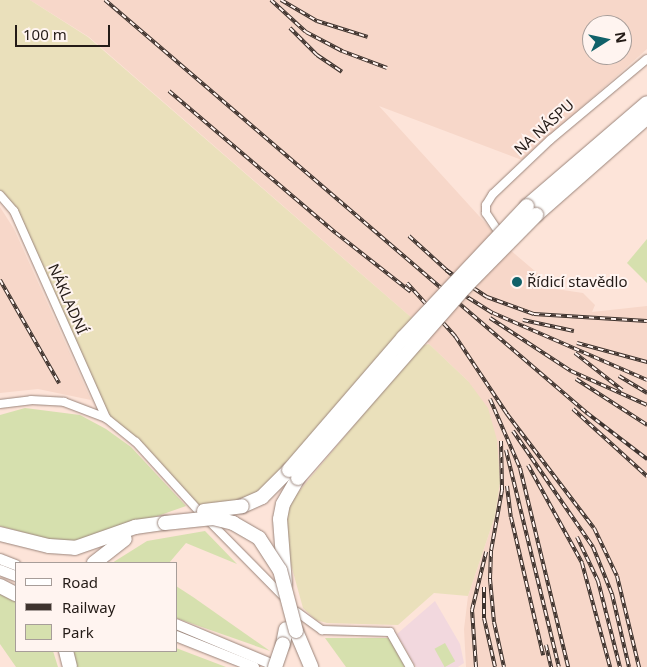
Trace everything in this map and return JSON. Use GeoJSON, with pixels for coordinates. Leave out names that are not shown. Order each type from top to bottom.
{"type":"FeatureCollection","features":[{"type":"Feature","properties":{"kind":"highway"},"geometry":{"type":"LineString","coordinates":[[95,562],[125,538],[193,512],[242,506],[268,492],[404,338],[531,211],[647,103]]}},
{"type":"Feature","properties":{"kind":"highway"},"geometry":{"type":"LineString","coordinates":[[283,592],[280,519],[290,490],[411,347],[531,211],[647,117]]}},
{"type":"Feature","properties":{"kind":"highway"},"geometry":{"type":"LineString","coordinates":[[3,534],[50,546],[75,548],[135,527],[165,523],[213,518],[242,527],[258,538],[272,553],[291,630],[311,667]]}},
{"type":"Feature","properties":{"kind":"highway"},"geometry":{"type":"LineString","coordinates":[[0,586],[15,594]]}},
{"type":"Feature","properties":{"kind":"highway"},"geometry":{"type":"LineString","coordinates":[[273,665],[291,630]]}},
{"type":"Feature","properties":{"kind":"main road"},"geometry":{"type":"LineString","coordinates":[[0,558],[15,565]]}},
{"type":"Feature","properties":{"kind":"main road"},"geometry":{"type":"LineString","coordinates":[[0,570],[15,576]]}},
{"type":"Feature","properties":{"kind":"main road"},"geometry":{"type":"LineString","coordinates":[[178,625],[273,665]]}},
{"type":"Feature","properties":{"kind":"main road"},"geometry":{"type":"LineString","coordinates":[[178,637],[254,667]]}},
{"type":"Feature","properties":{"kind":"street","name":"NA NÁSPU"},"geometry":{"type":"LineString","coordinates":[[496,228],[486,213],[486,205],[492,194],[550,140],[647,59]]}},
{"type":"Feature","properties":{"kind":"street","name":"NÁKLADNÍ"},"geometry":{"type":"LineString","coordinates":[[0,195],[14,211],[106,418]]}},
{"type":"Feature","properties":{"kind":"street","name":"NÁKLADNÍ"},"geometry":{"type":"LineString","coordinates":[[0,404],[31,400],[64,402],[106,418],[136,442],[197,509]]}},
{"type":"Feature","properties":{"kind":"street"},"geometry":{"type":"LineString","coordinates":[[210,522],[283,592]]}},
{"type":"Feature","properties":{"kind":"street"},"geometry":{"type":"LineString","coordinates":[[297,612],[322,630],[390,632],[410,667]]}},
{"type":"Feature","properties":{"kind":"shaded area"},"geometry":{"type":"Polygon","coordinates":[[[30,0],[647,0],[647,49],[632,62],[632,15],[582,15],[582,65],[629,65],[522,160],[379,106],[509,249],[556,289],[583,293],[595,305],[592,312],[647,306],[647,667],[466,667],[464,629],[468,596],[495,516],[500,482],[468,381],[429,344],[412,318],[89,37],[30,0]]]}},
{"type":"Feature","properties":{"kind":"shaded area"},"geometry":{"type":"Polygon","coordinates":[[[0,207],[14,229],[91,400],[38,389],[0,393],[0,207]]]}},
{"type":"Feature","properties":{"kind":"shaded area"},"geometry":{"type":"Polygon","coordinates":[[[435,601],[460,644],[464,663],[458,667],[416,667],[397,634],[435,601]]]}},
{"type":"Feature","properties":{"kind":"green space"},"geometry":{"type":"Polygon","coordinates":[[[647,239],[647,283],[627,263],[647,239]]]}},
{"type":"Feature","properties":{"kind":"green space"},"geometry":{"type":"Polygon","coordinates":[[[25,408],[80,415],[106,429],[131,447],[186,506],[84,542],[55,541],[0,526],[0,415],[25,408]]]}},
{"type":"Feature","properties":{"kind":"green space"},"geometry":{"type":"Polygon","coordinates":[[[205,531],[237,564],[186,543],[170,562],[114,562],[147,541],[205,531]]]}},
{"type":"Feature","properties":{"kind":"green space"},"geometry":{"type":"Polygon","coordinates":[[[178,587],[193,597],[270,651],[178,619],[178,587]]]}},
{"type":"Feature","properties":{"kind":"green space"},"geometry":{"type":"Polygon","coordinates":[[[0,594],[15,602],[15,652],[53,652],[58,667],[16,667],[0,644],[0,594]]]}},
{"type":"Feature","properties":{"kind":"green space"},"geometry":{"type":"Polygon","coordinates":[[[325,638],[389,638],[405,667],[346,667],[325,638]]]}},
{"type":"Feature","properties":{"kind":"green space"},"geometry":{"type":"Polygon","coordinates":[[[445,643],[455,661],[445,667],[435,649],[445,643]]]}},
{"type":"Feature","properties":{"kind":"green space"},"geometry":{"type":"Polygon","coordinates":[[[178,649],[226,667],[77,667],[74,661],[74,652],[178,652],[178,649]]]}},
{"type":"Feature","properties":{"kind":"sand"},"geometry":{"type":"Polygon","coordinates":[[[0,0],[30,0],[88,37],[412,318],[273,480],[245,501],[197,509],[136,442],[106,418],[14,211],[0,195],[0,0]]]}},
{"type":"Feature","properties":{"kind":"sand"},"geometry":{"type":"Polygon","coordinates":[[[429,344],[468,381],[488,408],[497,440],[500,482],[495,516],[468,596],[434,593],[398,625],[327,623],[316,620],[303,608],[285,543],[286,517],[291,501],[420,346],[429,344]]]}},
{"type":"Feature","properties":{"kind":"railway"},"geometry":{"type":"LineString","coordinates":[[105,0],[587,413],[647,459]]}},
{"type":"Feature","properties":{"kind":"railway"},"geometry":{"type":"LineString","coordinates":[[271,0],[306,32],[342,51],[387,68]]}},
{"type":"Feature","properties":{"kind":"railway"},"geometry":{"type":"LineString","coordinates":[[281,0],[317,21],[368,37]]}},
{"type":"Feature","properties":{"kind":"railway"},"geometry":{"type":"LineString","coordinates":[[290,28],[317,55],[342,72]]}},
{"type":"Feature","properties":{"kind":"railway"},"geometry":{"type":"LineString","coordinates":[[169,91],[336,233],[411,292]]}},
{"type":"Feature","properties":{"kind":"railway"},"geometry":{"type":"LineString","coordinates":[[409,236],[452,275]]}},
{"type":"Feature","properties":{"kind":"railway"},"geometry":{"type":"LineString","coordinates":[[446,270],[487,297],[534,314],[647,321]]}},
{"type":"Feature","properties":{"kind":"railway"},"geometry":{"type":"LineString","coordinates":[[0,280],[59,383]]}},
{"type":"Feature","properties":{"kind":"railway"},"geometry":{"type":"LineString","coordinates":[[407,283],[455,336],[507,414],[594,528],[617,576],[639,667]]}},
{"type":"Feature","properties":{"kind":"railway"},"geometry":{"type":"LineString","coordinates":[[459,292],[493,313],[647,380]]}},
{"type":"Feature","properties":{"kind":"railway"},"geometry":{"type":"LineString","coordinates":[[490,318],[571,371],[647,405]]}},
{"type":"Feature","properties":{"kind":"railway"},"geometry":{"type":"LineString","coordinates":[[523,320],[574,331]]}},
{"type":"Feature","properties":{"kind":"railway"},"geometry":{"type":"LineString","coordinates":[[577,343],[647,362]]}},
{"type":"Feature","properties":{"kind":"railway"},"geometry":{"type":"LineString","coordinates":[[575,353],[622,390]]}},
{"type":"Feature","properties":{"kind":"railway"},"geometry":{"type":"LineString","coordinates":[[619,376],[647,393]]}},
{"type":"Feature","properties":{"kind":"railway"},"geometry":{"type":"LineString","coordinates":[[576,379],[647,425]]}},
{"type":"Feature","properties":{"kind":"railway"},"geometry":{"type":"LineString","coordinates":[[490,399],[520,468],[568,667]]}},
{"type":"Feature","properties":{"kind":"railway"},"geometry":{"type":"LineString","coordinates":[[573,409],[647,476]]}},
{"type":"Feature","properties":{"kind":"railway"},"geometry":{"type":"LineString","coordinates":[[513,431],[593,547],[612,594],[629,667]]}},
{"type":"Feature","properties":{"kind":"railway"},"geometry":{"type":"LineString","coordinates":[[501,441],[502,490],[491,551],[490,579],[494,622],[504,667]]}},
{"type":"Feature","properties":{"kind":"railway"},"geometry":{"type":"LineString","coordinates":[[506,450],[559,667]]}},
{"type":"Feature","properties":{"kind":"railway"},"geometry":{"type":"LineString","coordinates":[[528,465],[582,563],[610,667]]}},
{"type":"Feature","properties":{"kind":"railway"},"geometry":{"type":"LineString","coordinates":[[507,486],[511,517],[543,655]]}},
{"type":"Feature","properties":{"kind":"railway"},"geometry":{"type":"LineString","coordinates":[[577,537],[598,581],[620,667]]}},
{"type":"Feature","properties":{"kind":"railway"},"geometry":{"type":"LineString","coordinates":[[476,667],[472,610],[486,552]]}},
{"type":"Feature","properties":{"kind":"railway"},"geometry":{"type":"LineString","coordinates":[[484,587],[484,618],[495,667]]}},
{"type":"Feature","properties":{"kind":"railway"},"geometry":{"type":"LineString","coordinates":[[546,645],[551,667]]}},
{"type":"Feature","properties":{"kind":"place","name":"Řídicí stavědlo"},"geometry":{"type":"Point","coordinates":[517,282]}}]}
